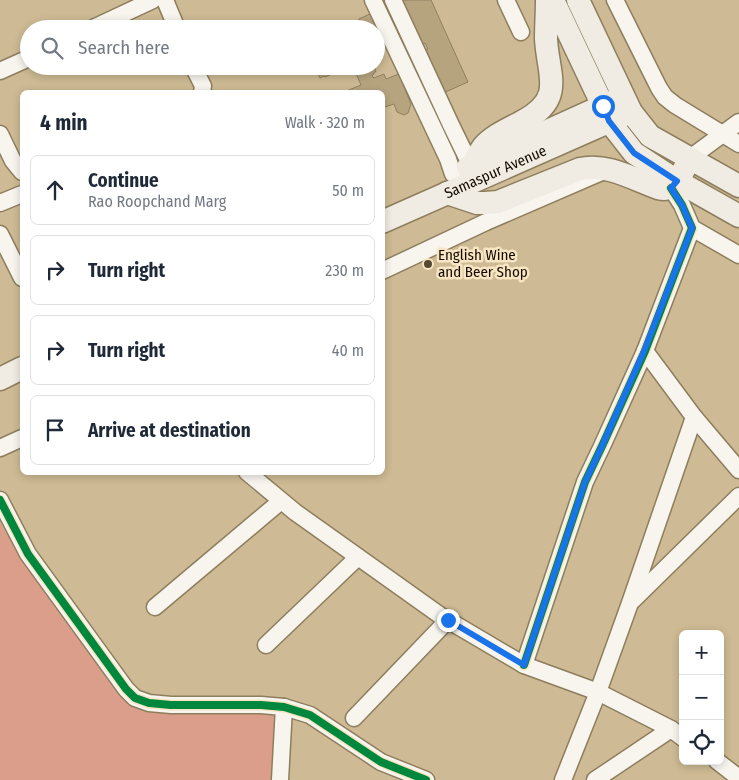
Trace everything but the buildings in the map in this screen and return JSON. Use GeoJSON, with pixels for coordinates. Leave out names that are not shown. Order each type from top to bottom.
{"type":"FeatureCollection","features":[{"type":"Feature","properties":{"kind":"main road"},"geometry":{"type":"LineString","coordinates":[[547,0],[546,39],[552,78],[550,92],[546,103],[537,113],[496,136],[483,146],[457,178],[477,203],[489,211],[498,202],[589,167],[608,169],[665,189],[674,184],[690,158]]}},
{"type":"Feature","properties":{"kind":"main road"},"geometry":{"type":"LineString","coordinates":[[553,0],[606,114],[634,153],[674,184],[739,216]]}},
{"type":"Feature","properties":{"kind":"main road"},"geometry":{"type":"LineString","coordinates":[[578,0],[627,104],[650,136],[739,186]]}},
{"type":"Feature","properties":{"kind":"main road"},"geometry":{"type":"LineString","coordinates":[[606,114],[627,104]]}},
{"type":"Feature","properties":{"kind":"main road","name":"Samaspur Avenue"},"geometry":{"type":"LineString","coordinates":[[385,205],[457,178],[606,114]]}},
{"type":"Feature","properties":{"kind":"main road","name":"Samaspur Avenue"},"geometry":{"type":"LineString","coordinates":[[385,220],[457,178],[606,114]]}},
{"type":"Feature","properties":{"kind":"main road"},"geometry":{"type":"LineString","coordinates":[[0,379],[20,369]]}},
{"type":"Feature","properties":{"kind":"main road"},"geometry":{"type":"LineString","coordinates":[[0,393],[20,384]]}},
{"type":"Feature","properties":{"kind":"street"},"geometry":{"type":"LineString","coordinates":[[111,20],[153,0]]}},
{"type":"Feature","properties":{"kind":"street"},"geometry":{"type":"LineString","coordinates":[[165,0],[173,20]]}},
{"type":"Feature","properties":{"kind":"street"},"geometry":{"type":"LineString","coordinates":[[373,0],[382,20]]}},
{"type":"Feature","properties":{"kind":"street"},"geometry":{"type":"LineString","coordinates":[[393,0],[451,125],[457,178]]}},
{"type":"Feature","properties":{"kind":"street"},"geometry":{"type":"LineString","coordinates":[[506,0],[521,32]]}},
{"type":"Feature","properties":{"kind":"street"},"geometry":{"type":"LineString","coordinates":[[615,0],[665,97],[722,135],[739,144]]}},
{"type":"Feature","properties":{"kind":"street"},"geometry":{"type":"LineString","coordinates":[[385,25],[457,178]]}},
{"type":"Feature","properties":{"kind":"street"},"geometry":{"type":"LineString","coordinates":[[0,71],[20,62]]}},
{"type":"Feature","properties":{"kind":"street"},"geometry":{"type":"LineString","coordinates":[[197,75],[202,90]]}},
{"type":"Feature","properties":{"kind":"street"},"geometry":{"type":"LineString","coordinates":[[690,158],[739,122]]}},
{"type":"Feature","properties":{"kind":"street"},"geometry":{"type":"LineString","coordinates":[[0,134],[13,161],[20,170]]}},
{"type":"Feature","properties":{"kind":"street"},"geometry":{"type":"LineString","coordinates":[[674,184],[692,228],[739,255]]}},
{"type":"Feature","properties":{"kind":"street"},"geometry":{"type":"LineString","coordinates":[[0,203],[20,195]]}},
{"type":"Feature","properties":{"kind":"street"},"geometry":{"type":"LineString","coordinates":[[385,269],[489,211]]}},
{"type":"Feature","properties":{"kind":"street"},"geometry":{"type":"LineString","coordinates":[[524,665],[585,482],[644,351],[692,228]]}},
{"type":"Feature","properties":{"kind":"street"},"geometry":{"type":"LineString","coordinates":[[0,234],[20,270]]}},
{"type":"Feature","properties":{"kind":"street"},"geometry":{"type":"LineString","coordinates":[[644,351],[694,417],[739,470]]}},
{"type":"Feature","properties":{"kind":"street"},"geometry":{"type":"LineString","coordinates":[[563,780],[598,692],[694,417]]}},
{"type":"Feature","properties":{"kind":"street"},"geometry":{"type":"LineString","coordinates":[[0,448],[20,439]]}},
{"type":"Feature","properties":{"kind":"street"},"geometry":{"type":"LineString","coordinates":[[251,475],[295,512],[448,620],[524,665],[598,692],[677,734]]}},
{"type":"Feature","properties":{"kind":"street"},"geometry":{"type":"LineString","coordinates":[[630,603],[739,496]]}},
{"type":"Feature","properties":{"kind":"street"},"geometry":{"type":"LineString","coordinates":[[0,500],[28,554],[126,689],[135,698],[149,703],[172,705],[261,705],[284,707],[310,714],[381,762],[426,780]]}},
{"type":"Feature","properties":{"kind":"street"},"geometry":{"type":"LineString","coordinates":[[155,608],[281,501]]}},
{"type":"Feature","properties":{"kind":"street"},"geometry":{"type":"LineString","coordinates":[[266,645],[358,557]]}},
{"type":"Feature","properties":{"kind":"street"},"geometry":{"type":"LineString","coordinates":[[354,718],[448,620]]}},
{"type":"Feature","properties":{"kind":"street"},"geometry":{"type":"LineString","coordinates":[[280,780],[284,707]]}},
{"type":"Feature","properties":{"kind":"street"},"geometry":{"type":"LineString","coordinates":[[595,780],[677,734]]}},
{"type":"Feature","properties":{"kind":"street"},"geometry":{"type":"LineString","coordinates":[[722,765],[739,778]]}},
{"type":"Feature","properties":{"kind":"shaded area"},"geometry":{"type":"Polygon","coordinates":[[[0,522],[6,533],[130,699],[276,711],[273,780],[0,780],[0,522]]]}},
{"type":"Feature","properties":{"kind":"cycle path"},"geometry":{"type":"LineString","coordinates":[[524,665],[585,482],[645,351],[692,228],[682,205],[671,188]]}},
{"type":"Feature","properties":{"kind":"cycle path"},"geometry":{"type":"LineString","coordinates":[[0,500],[28,554],[126,689],[135,698],[149,703],[171,705],[261,705],[284,707],[310,715],[381,762],[426,780]]}},
{"type":"Feature","properties":{"kind":"place","name":"English Wine and Beer Shop"},"geometry":{"type":"Point","coordinates":[428,264]}},
{"type":"Feature","properties":{"kind":"route"},"geometry":{"type":"LineString","coordinates":[[448,620],[524,665],[585,482],[644,351],[692,228],[682,205],[671,188],[677,181],[634,153],[609,121],[603,106]]}}]}
